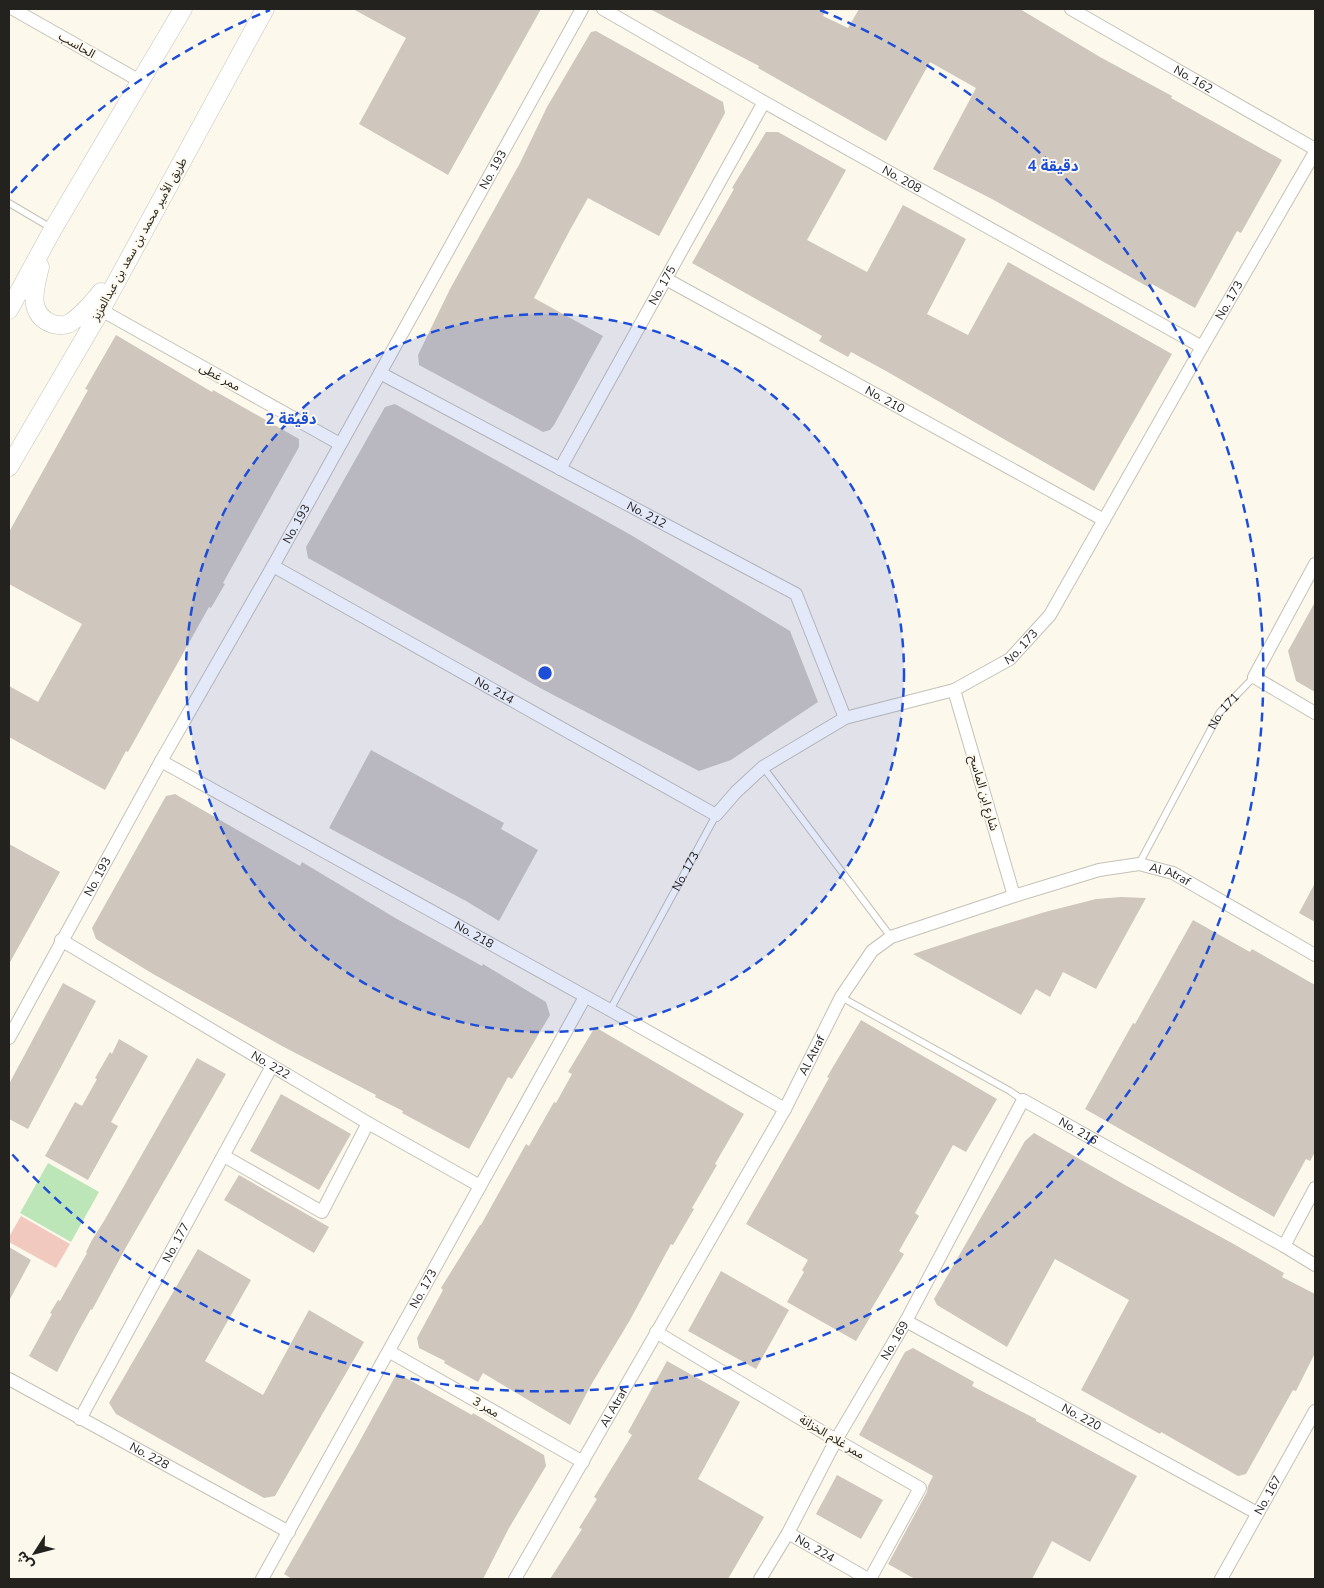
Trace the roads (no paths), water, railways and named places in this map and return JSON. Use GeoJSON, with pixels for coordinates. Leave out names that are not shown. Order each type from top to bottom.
{"type":"FeatureCollection","features":[{"type":"Feature","properties":{"kind":"main road"},"geometry":{"type":"LineString","coordinates":[[10,306],[50,234],[183,9]]}},
{"type":"Feature","properties":{"kind":"main road","name":"طريق الأمير محمد بن سعد بن عبدالعزيز"},"geometry":{"type":"LineString","coordinates":[[9,467],[100,310],[265,9]]}},
{"type":"Feature","properties":{"kind":"main road"},"geometry":{"type":"LineString","coordinates":[[50,234],[34,289],[34,300],[39,315],[48,322],[58,326],[66,325],[87,309],[127,260]]}},
{"type":"Feature","properties":{"kind":"street","name":"الحاسب"},"geometry":{"type":"LineString","coordinates":[[13,9],[140,81]]}},
{"type":"Feature","properties":{"kind":"street","name":"No. 193"},"geometry":{"type":"LineString","coordinates":[[9,1038],[13,1020],[61,940],[273,566],[582,9]]}},
{"type":"Feature","properties":{"kind":"street","name":"No. 208"},"geometry":{"type":"LineString","coordinates":[[603,9],[764,102],[1202,347]]}},
{"type":"Feature","properties":{"kind":"street","name":"No. 162"},"geometry":{"type":"LineString","coordinates":[[1071,9],[1315,151]]}},
{"type":"Feature","properties":{"kind":"street","name":"No. 175"},"geometry":{"type":"LineString","coordinates":[[560,469],[764,102]]}},
{"type":"Feature","properties":{"kind":"street","name":"No. 173"},"geometry":{"type":"LineString","coordinates":[[716,815],[736,792],[763,767],[844,718],[954,690],[1010,659],[1050,615],[1315,151]]}},
{"type":"Feature","properties":{"kind":"street","name":"No. 210"},"geometry":{"type":"LineString","coordinates":[[666,278],[1104,520]]}},
{"type":"Feature","properties":{"kind":"street","name":"ممر غطى"},"geometry":{"type":"LineString","coordinates":[[100,310],[340,444]]}},
{"type":"Feature","properties":{"kind":"street","name":"No. 212"},"geometry":{"type":"LineString","coordinates":[[380,373],[796,594],[844,718]]}},
{"type":"Feature","properties":{"kind":"street","name":"No. 171"},"geometry":{"type":"LineString","coordinates":[[1254,678],[1315,564]]}},
{"type":"Feature","properties":{"kind":"street","name":"No. 214"},"geometry":{"type":"LineString","coordinates":[[273,566],[716,815]]}},
{"type":"Feature","properties":{"kind":"street"},"geometry":{"type":"LineString","coordinates":[[1254,678],[1315,713]]}},
{"type":"Feature","properties":{"kind":"street","name":"شارع ابن الماسح"},"geometry":{"type":"LineString","coordinates":[[954,690],[1014,896]]}},
{"type":"Feature","properties":{"kind":"street","name":"No. 218"},"geometry":{"type":"LineString","coordinates":[[161,761],[785,1109]]}},
{"type":"Feature","properties":{"kind":"street","name":"Al Atraf"},"geometry":{"type":"LineString","coordinates":[[515,1579],[785,1109],[841,997],[872,951],[891,937],[1014,896],[1099,870],[1139,864],[1174,873],[1315,955]]}},
{"type":"Feature","properties":{"kind":"street","name":"No. 222"},"geometry":{"type":"LineString","coordinates":[[61,940],[272,1066],[480,1186]]}},
{"type":"Feature","properties":{"kind":"street","name":"No. 173"},"geometry":{"type":"LineString","coordinates":[[262,1579],[390,1352],[585,997]]}},
{"type":"Feature","properties":{"kind":"street","name":"No. 177"},"geometry":{"type":"LineString","coordinates":[[80,1419],[272,1066]]}},
{"type":"Feature","properties":{"kind":"street","name":"No. 216"},"geometry":{"type":"LineString","coordinates":[[1023,1100],[1315,1265]]}},
{"type":"Feature","properties":{"kind":"street","name":"No. 169"},"geometry":{"type":"LineString","coordinates":[[760,1579],[788,1533],[836,1440],[906,1320],[1023,1100]]}},
{"type":"Feature","properties":{"kind":"street"},"geometry":{"type":"LineString","coordinates":[[224,1156],[322,1212],[368,1122]]}},
{"type":"Feature","properties":{"kind":"street"},"geometry":{"type":"LineString","coordinates":[[1284,1246],[1315,1188]]}},
{"type":"Feature","properties":{"kind":"street","name":"No. 220"},"geometry":{"type":"LineString","coordinates":[[906,1320],[1257,1513]]}},
{"type":"Feature","properties":{"kind":"street","name":"ممر غلام الخزانة"},"geometry":{"type":"LineString","coordinates":[[656,1332],[920,1488],[869,1579]]}},
{"type":"Feature","properties":{"kind":"street","name":"ممر 3"},"geometry":{"type":"LineString","coordinates":[[390,1352],[583,1462]]}},
{"type":"Feature","properties":{"kind":"street","name":"No. 228"},"geometry":{"type":"LineString","coordinates":[[9,1380],[289,1532]]}},
{"type":"Feature","properties":{"kind":"street","name":"No. 167"},"geometry":{"type":"LineString","coordinates":[[1221,1579],[1315,1411]]}},
{"type":"Feature","properties":{"kind":"street","name":"No. 224"},"geometry":{"type":"LineString","coordinates":[[788,1533],[869,1579]]}},
{"type":"Feature","properties":{"kind":"lane"},"geometry":{"type":"LineString","coordinates":[[9,203],[50,234]]}},
{"type":"Feature","properties":{"kind":"lane","name":"No. 171"},"geometry":{"type":"LineString","coordinates":[[1139,864],[1220,712],[1254,678]]}},
{"type":"Feature","properties":{"kind":"lane"},"geometry":{"type":"LineString","coordinates":[[763,767],[891,937]]}},
{"type":"Feature","properties":{"kind":"lane","name":"No. 173"},"geometry":{"type":"LineString","coordinates":[[610,1010],[716,815]]}},
{"type":"Feature","properties":{"kind":"lane","name":"No. 216"},"geometry":{"type":"LineString","coordinates":[[841,997],[1023,1100]]}}]}
